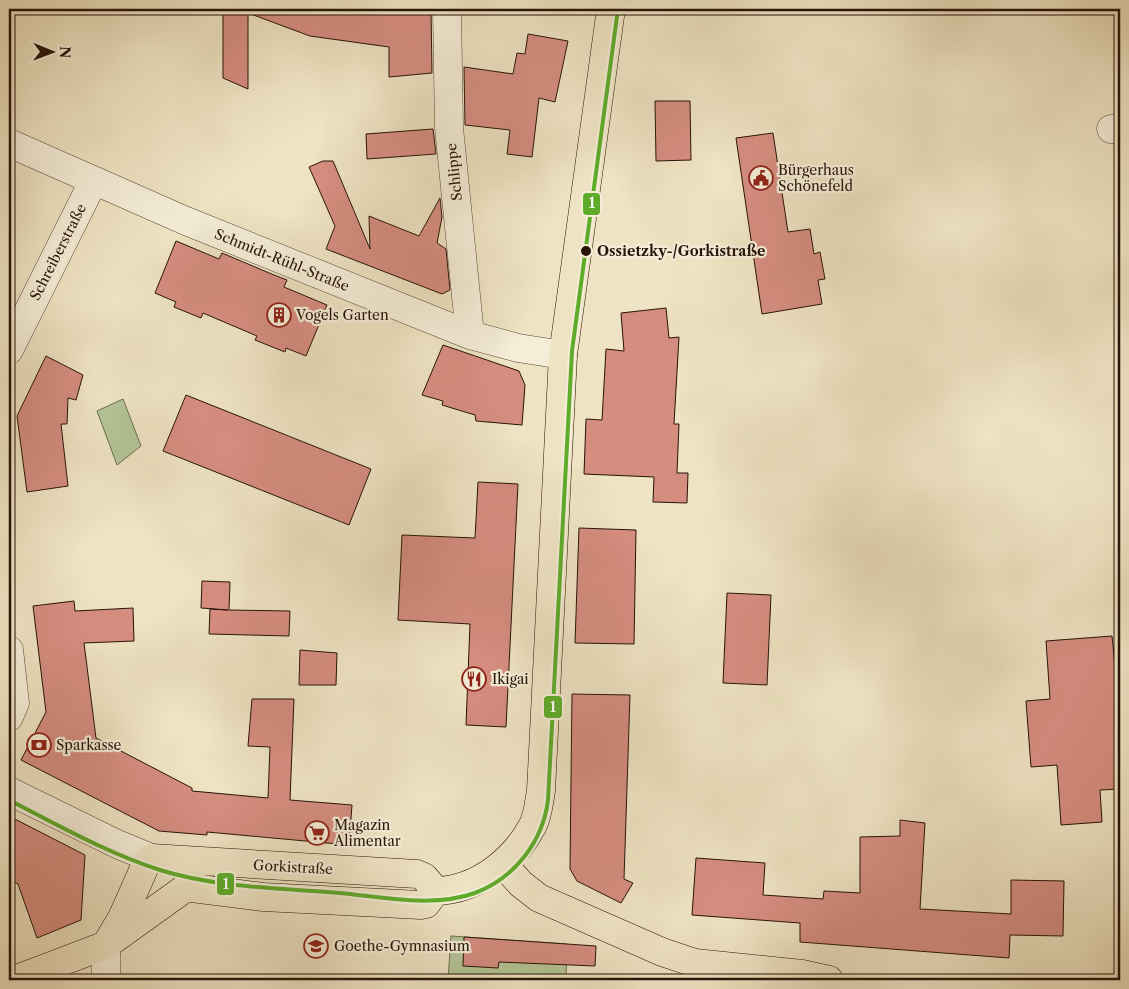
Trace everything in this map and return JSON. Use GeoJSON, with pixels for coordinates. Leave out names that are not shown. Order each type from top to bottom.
{"type":"FeatureCollection","features":[{"type":"Feature","properties":{"kind":"main road"},"geometry":{"type":"LineString","coordinates":[[14,980],[106,945],[184,889],[192,888],[263,897],[426,904],[436,891],[464,886],[486,876],[503,864],[519,846],[534,823],[541,791],[563,355],[611,9]]}},
{"type":"Feature","properties":{"kind":"main road"},"geometry":{"type":"LineString","coordinates":[[106,945],[122,918],[150,858]]}},
{"type":"Feature","properties":{"kind":"main road","name":"Gorkistraße"},"geometry":{"type":"LineString","coordinates":[[150,858],[417,874],[424,877],[436,891]]}},
{"type":"Feature","properties":{"kind":"main road"},"geometry":{"type":"LineString","coordinates":[[503,864],[521,884],[539,898],[662,952],[695,963],[802,974],[829,980]]}},
{"type":"Feature","properties":{"kind":"street","name":"Schlippe"},"geometry":{"type":"LineString","coordinates":[[447,9],[450,128],[470,335]]}},
{"type":"Feature","properties":{"kind":"street","name":"Schmidt-Rühl-Straße"},"geometry":{"type":"LineString","coordinates":[[9,143],[93,182],[470,335],[518,348],[563,355]]}},
{"type":"Feature","properties":{"kind":"street","name":"Schreiberstraße"},"geometry":{"type":"LineString","coordinates":[[9,350],[93,182]]}},
{"type":"Feature","properties":{"kind":"street"},"geometry":{"type":"LineString","coordinates":[[9,650],[15,703],[9,717]]}},
{"type":"Feature","properties":{"kind":"street","name":"Gorkistraße"},"geometry":{"type":"LineString","coordinates":[[9,791],[150,858]]}},
{"type":"Feature","properties":{"kind":"street"},"geometry":{"type":"LineString","coordinates":[[106,945],[106,980]]}},
{"type":"Feature","properties":{"kind":"green space"},"geometry":{"type":"Polygon","coordinates":[[[123,399],[141,446],[117,465],[97,411],[123,399]]]}},
{"type":"Feature","properties":{"kind":"green space"},"geometry":{"type":"Polygon","coordinates":[[[451,936],[567,944],[566,978],[536,976],[535,980],[448,980],[451,936]]]}},
{"type":"Feature","properties":{"kind":"building"},"geometry":{"type":"Polygon","coordinates":[[[223,9],[431,9],[432,73],[389,77],[389,47],[310,36],[248,13],[248,89],[223,78],[223,9]]]}},
{"type":"Feature","properties":{"kind":"building"},"geometry":{"type":"Polygon","coordinates":[[[528,34],[568,41],[555,102],[539,98],[532,157],[507,154],[510,130],[465,125],[464,67],[513,74],[517,53],[525,54],[528,34]]]}},
{"type":"Feature","properties":{"kind":"building"},"geometry":{"type":"Polygon","coordinates":[[[655,101],[690,101],[691,160],[656,161],[655,101]]]}},
{"type":"Feature","properties":{"kind":"building"},"geometry":{"type":"Polygon","coordinates":[[[433,129],[436,154],[367,159],[366,134],[433,129]]]}},
{"type":"Feature","properties":{"kind":"building"},"geometry":{"type":"Polygon","coordinates":[[[773,133],[788,232],[810,229],[814,254],[820,252],[825,279],[818,280],[822,304],[762,314],[736,138],[773,133]]]}},
{"type":"Feature","properties":{"kind":"building"},"geometry":{"type":"Polygon","coordinates":[[[323,161],[333,161],[370,249],[369,216],[419,236],[440,198],[442,217],[437,243],[446,249],[450,290],[442,294],[326,249],[335,226],[309,167],[323,161]]]}},
{"type":"Feature","properties":{"kind":"building"},"geometry":{"type":"Polygon","coordinates":[[[176,241],[219,259],[222,253],[287,280],[284,287],[327,305],[306,356],[286,348],[285,352],[255,340],[257,336],[203,313],[201,318],[174,307],[176,302],[155,293],[176,241]]]}},
{"type":"Feature","properties":{"kind":"building"},"geometry":{"type":"Polygon","coordinates":[[[666,308],[669,338],[679,337],[674,424],[679,424],[677,473],[688,473],[687,503],[653,502],[654,477],[584,474],[586,419],[602,420],[606,349],[624,351],[621,313],[666,308]]]}},
{"type":"Feature","properties":{"kind":"building"},"geometry":{"type":"Polygon","coordinates":[[[443,345],[519,371],[525,385],[522,425],[476,421],[475,415],[442,405],[443,401],[422,395],[443,345]]]}},
{"type":"Feature","properties":{"kind":"building"},"geometry":{"type":"Polygon","coordinates":[[[46,356],[83,375],[76,400],[68,398],[67,424],[61,424],[68,486],[27,492],[17,416],[46,356]]]}},
{"type":"Feature","properties":{"kind":"building"},"geometry":{"type":"Polygon","coordinates":[[[186,395],[371,469],[349,525],[163,451],[186,395]]]}},
{"type":"Feature","properties":{"kind":"building"},"geometry":{"type":"Polygon","coordinates":[[[478,482],[518,484],[506,727],[466,725],[470,624],[398,620],[402,535],[475,538],[478,482]]]}},
{"type":"Feature","properties":{"kind":"building"},"geometry":{"type":"Polygon","coordinates":[[[579,528],[636,530],[634,644],[575,643],[579,528]]]}},
{"type":"Feature","properties":{"kind":"building"},"geometry":{"type":"Polygon","coordinates":[[[202,581],[230,582],[229,610],[290,611],[289,636],[209,634],[210,609],[228,610],[201,608],[202,581]]]}},
{"type":"Feature","properties":{"kind":"building"},"geometry":{"type":"Polygon","coordinates":[[[727,593],[771,595],[767,685],[723,683],[727,593]]]}},
{"type":"Feature","properties":{"kind":"building"},"geometry":{"type":"Polygon","coordinates":[[[74,601],[75,611],[133,608],[134,641],[84,643],[96,738],[192,788],[192,791],[268,798],[270,747],[248,746],[252,699],[294,699],[290,800],[352,805],[349,845],[207,832],[207,835],[159,831],[21,760],[46,712],[33,606],[74,601]]]}},
{"type":"Feature","properties":{"kind":"building"},"geometry":{"type":"Polygon","coordinates":[[[1112,636],[1116,676],[1120,675],[1120,789],[1100,790],[1102,822],[1061,825],[1057,765],[1031,767],[1026,701],[1050,699],[1046,641],[1112,636]]]}},
{"type":"Feature","properties":{"kind":"building"},"geometry":{"type":"Polygon","coordinates":[[[300,650],[337,653],[336,685],[299,685],[300,650]]]}},
{"type":"Feature","properties":{"kind":"building"},"geometry":{"type":"Polygon","coordinates":[[[572,694],[630,695],[624,879],[633,883],[621,903],[577,881],[570,869],[572,694]]]}},
{"type":"Feature","properties":{"kind":"building"},"geometry":{"type":"Polygon","coordinates":[[[9,816],[85,855],[81,920],[37,938],[18,884],[9,879],[9,816]]]}},
{"type":"Feature","properties":{"kind":"building"},"geometry":{"type":"Polygon","coordinates":[[[900,820],[925,823],[920,909],[1011,914],[1011,880],[1064,881],[1063,936],[1010,935],[1009,958],[800,942],[800,923],[692,915],[696,858],[765,863],[763,895],[823,899],[824,891],[860,893],[860,837],[900,836],[900,820]]]}},
{"type":"Feature","properties":{"kind":"building"},"geometry":{"type":"Polygon","coordinates":[[[464,937],[596,946],[595,966],[499,962],[498,968],[463,966],[464,937]]]}},
{"type":"Feature","properties":{"kind":"transit line","name":"1"},"geometry":{"type":"LineString","coordinates":[[9,800],[83,838],[140,863],[182,876],[226,884],[390,899],[442,900],[475,893],[489,886],[503,878],[525,856],[540,830],[548,800],[572,351],[618,9]]}},
{"type":"Feature","properties":{"kind":"place","name":"Bürgerhaus Schönefeld"},"geometry":{"type":"Point","coordinates":[761,178]}},
{"type":"Feature","properties":{"kind":"place","name":"Ossietzky-/Gorkistraße"},"geometry":{"type":"Point","coordinates":[586,251]}},
{"type":"Feature","properties":{"kind":"place","name":"Vogels Garten"},"geometry":{"type":"Point","coordinates":[279,315]}},
{"type":"Feature","properties":{"kind":"place","name":"Ikigai"},"geometry":{"type":"Point","coordinates":[474,679]}},
{"type":"Feature","properties":{"kind":"place","name":"Sparkasse"},"geometry":{"type":"Point","coordinates":[39,745]}},
{"type":"Feature","properties":{"kind":"place","name":"Magazin Alimentar"},"geometry":{"type":"Point","coordinates":[317,833]}},
{"type":"Feature","properties":{"kind":"place","name":"Goethe-Gymnasium"},"geometry":{"type":"Point","coordinates":[316,946]}}]}
